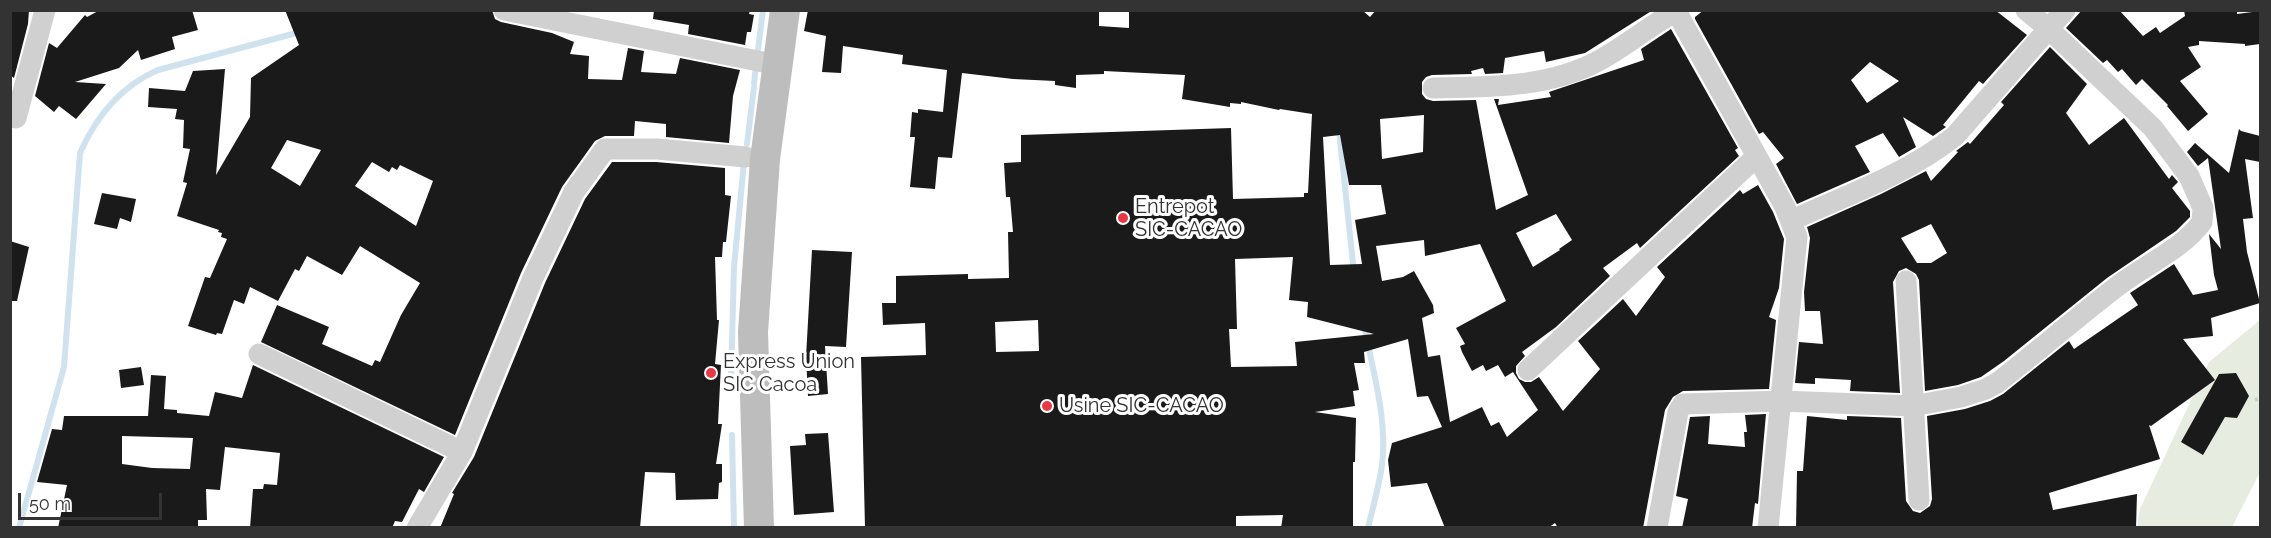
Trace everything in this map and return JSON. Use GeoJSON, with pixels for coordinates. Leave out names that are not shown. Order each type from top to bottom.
{"type":"FeatureCollection","features":[{"type":"Feature","properties":{"kind":"main road"},"geometry":{"type":"LineString","coordinates":[[759,528],[753,332],[769,63],[766,10]]}},
{"type":"Feature","properties":{"kind":"main road"},"geometry":{"type":"LineString","coordinates":[[740,528],[736,325],[746,157],[769,63],[785,10]]}},
{"type":"Feature","properties":{"kind":"street"},"geometry":{"type":"LineString","coordinates":[[10,117],[16,118],[45,10]]}},
{"type":"Feature","properties":{"kind":"street"},"geometry":{"type":"LineString","coordinates":[[504,10],[769,63]]}},
{"type":"Feature","properties":{"kind":"street"},"geometry":{"type":"LineString","coordinates":[[1657,528],[1680,407],[1689,403],[1781,401],[1914,406],[1961,397],[1986,389],[2069,327],[2114,288],[2188,238],[2202,222],[2203,208],[2189,176],[2153,128],[2026,10]]}},
{"type":"Feature","properties":{"kind":"street"},"geometry":{"type":"LineString","coordinates":[[1791,220],[1921,161],[1956,136],[2065,10]]}},
{"type":"Feature","properties":{"kind":"street"},"geometry":{"type":"LineString","coordinates":[[1433,88],[1506,87],[1539,82],[1571,72],[1599,60],[1677,11],[1791,220],[1797,237],[1768,528]]}},
{"type":"Feature","properties":{"kind":"street"},"geometry":{"type":"LineString","coordinates":[[417,528],[462,452],[533,278],[574,192],[604,149],[657,149],[746,157]]}},
{"type":"Feature","properties":{"kind":"street"},"geometry":{"type":"LineString","coordinates":[[1528,370],[1756,157]]}},
{"type":"Feature","properties":{"kind":"street"},"geometry":{"type":"LineString","coordinates":[[1906,281],[1919,500]]}},
{"type":"Feature","properties":{"kind":"street"},"geometry":{"type":"LineString","coordinates":[[259,354],[462,452]]}},
{"type":"Feature","properties":{"kind":"path"},"geometry":{"type":"LineString","coordinates":[[2254,400],[2260,398]]}},
{"type":"Feature","properties":{"kind":"shaded area"},"geometry":{"type":"Polygon","coordinates":[[[2260,320],[2260,472],[2232,527],[2137,528],[2140,509],[2209,362],[2260,320]]]}},
{"type":"Feature","properties":{"kind":"building"},"geometry":{"type":"Polygon","coordinates":[[[10,10],[29,10],[28,24],[14,78],[10,75],[10,10]]]}},
{"type":"Feature","properties":{"kind":"building"},"geometry":{"type":"Polygon","coordinates":[[[100,10],[192,10],[198,30],[172,37],[175,49],[141,60],[138,50],[119,68],[75,82],[106,84],[76,119],[59,106],[54,112],[35,96],[49,43],[57,48],[85,15],[87,17],[100,10]]]}},
{"type":"Feature","properties":{"kind":"building"},"geometry":{"type":"Polygon","coordinates":[[[285,10],[492,10],[495,19],[501,22],[552,33],[574,42],[570,54],[589,56],[588,79],[622,80],[628,48],[644,51],[641,72],[676,74],[680,58],[740,70],[733,96],[729,143],[666,137],[666,124],[635,121],[634,136],[605,136],[595,141],[562,187],[521,273],[455,435],[261,342],[277,305],[329,327],[322,344],[372,366],[375,360],[380,362],[401,315],[420,283],[360,246],[342,275],[307,256],[299,271],[295,269],[278,301],[250,287],[244,304],[234,300],[222,334],[217,333],[216,335],[188,326],[205,277],[210,278],[227,239],[221,237],[222,233],[218,232],[219,230],[177,216],[187,183],[183,182],[190,149],[183,148],[184,120],[175,119],[177,109],[148,107],[149,88],[185,91],[193,71],[225,69],[216,175],[250,117],[251,78],[299,45],[285,10]],[[287,140],[271,168],[300,186],[321,150],[287,140]],[[372,162],[355,186],[416,226],[433,181],[400,165],[397,170],[392,167],[389,172],[372,162]]]}},
{"type":"Feature","properties":{"kind":"building"},"geometry":{"type":"Polygon","coordinates":[[[654,10],[750,10],[749,14],[754,15],[751,32],[747,32],[745,45],[688,34],[689,25],[653,19],[654,10]]]}},
{"type":"Feature","properties":{"kind":"building"},"geometry":{"type":"Polygon","coordinates":[[[808,10],[1099,10],[1099,26],[1129,28],[1129,10],[1362,10],[1370,17],[1376,10],[1653,10],[1585,53],[1546,62],[1544,51],[1505,58],[1503,73],[1485,74],[1483,68],[1471,71],[1472,74],[1432,75],[1426,77],[1422,82],[1422,94],[1426,99],[1433,101],[1476,100],[1496,210],[1528,195],[1494,99],[1499,99],[1498,105],[1551,97],[1549,92],[1644,60],[1641,49],[1671,29],[1738,148],[1735,150],[1739,156],[1640,248],[1637,243],[1603,268],[1610,276],[1556,327],[1522,352],[1525,356],[1516,366],[1516,373],[1519,379],[1525,382],[1531,382],[1539,377],[1563,411],[1600,369],[1578,341],[1623,299],[1636,316],[1665,277],[1657,267],[1740,190],[1743,194],[1758,185],[1773,212],[1784,239],[1779,288],[1769,317],[1776,320],[1769,389],[1683,391],[1673,397],[1665,410],[1643,528],[1558,528],[1555,523],[1548,528],[1445,528],[1427,483],[1391,487],[1388,460],[1392,443],[1442,427],[1428,396],[1417,397],[1408,339],[1364,352],[1365,363],[1354,363],[1359,390],[1353,391],[1355,406],[1315,412],[1356,418],[1353,528],[1281,528],[1283,515],[1236,516],[1236,528],[865,528],[861,357],[926,355],[925,323],[883,325],[882,303],[896,303],[896,276],[968,274],[968,279],[1009,278],[1008,232],[1013,232],[1010,197],[1006,197],[1004,163],[1021,162],[1021,135],[1231,128],[1233,199],[1304,197],[1304,193],[1308,193],[1312,114],[1241,102],[1241,104],[1230,103],[1230,107],[1182,99],[1185,75],[1104,71],[1104,74],[1076,75],[1076,88],[1055,85],[1055,81],[962,73],[952,158],[938,157],[935,189],[910,187],[915,137],[910,137],[912,112],[918,113],[918,109],[943,112],[947,70],[902,64],[903,55],[843,46],[841,73],[822,72],[826,36],[804,31],[808,10]],[[1424,115],[1380,119],[1382,159],[1423,152],[1424,115]],[[1340,135],[1323,137],[1330,265],[1362,264],[1355,220],[1386,214],[1381,185],[1349,185],[1340,135]],[[1556,214],[1516,233],[1533,267],[1572,240],[1556,214]],[[1424,240],[1376,246],[1382,281],[1403,277],[1414,271],[1433,305],[1434,313],[1422,318],[1428,357],[1440,355],[1450,422],[1482,407],[1491,426],[1499,422],[1507,437],[1538,410],[1513,372],[1505,377],[1498,365],[1486,371],[1483,365],[1472,371],[1462,352],[1460,346],[1465,344],[1456,328],[1506,301],[1480,244],[1425,256],[1424,240]],[[1293,257],[1235,259],[1237,329],[1229,329],[1231,367],[1297,366],[1295,342],[1374,334],[1307,317],[1308,302],[1289,300],[1293,257]],[[1038,320],[995,322],[996,352],[1039,351],[1038,320]]]}},
{"type":"Feature","properties":{"kind":"building"},"geometry":{"type":"Polygon","coordinates":[[[1704,10],[1995,10],[2027,35],[1983,84],[1979,81],[1943,125],[1946,127],[1933,136],[1903,117],[1916,147],[1899,157],[1883,133],[1855,146],[1870,172],[1797,204],[1776,164],[1784,158],[1763,132],[1759,134],[1695,17],[1704,10]],[[1870,62],[1851,80],[1867,103],[1899,81],[1870,62]]]}},
{"type":"Feature","properties":{"kind":"building"},"geometry":{"type":"Polygon","coordinates":[[[2082,10],[2119,10],[2143,36],[2156,27],[2160,33],[2185,16],[2184,10],[2237,10],[2237,14],[2260,11],[2260,44],[2245,46],[2245,44],[2199,41],[2199,45],[2188,47],[2201,67],[2180,81],[2208,114],[2188,131],[2168,105],[2142,79],[2136,85],[2122,69],[2118,72],[2107,60],[2103,63],[2066,28],[2082,10]]]}},
{"type":"Feature","properties":{"kind":"building"},"geometry":{"type":"Polygon","coordinates":[[[2050,47],[2087,84],[2066,113],[2089,145],[2124,118],[2169,179],[2172,175],[2178,182],[2172,188],[2190,211],[2190,217],[2176,231],[2107,278],[1981,377],[1958,385],[1925,391],[1919,280],[1916,274],[1906,268],[1899,271],[1893,282],[1900,393],[1850,391],[1851,380],[1815,378],[1815,384],[1795,383],[1799,342],[1823,344],[1820,311],[1805,311],[1804,292],[1810,238],[1807,227],[1926,171],[1931,181],[1958,152],[1956,151],[1968,142],[1970,144],[2004,105],[2001,102],[2050,47]],[[1931,224],[1901,238],[1917,263],[1931,263],[1947,253],[1931,224]]]}},
{"type":"Feature","properties":{"kind":"building"},"geometry":{"type":"Polygon","coordinates":[[[2239,129],[2260,136],[2260,162],[2245,159],[2253,218],[2243,219],[2247,252],[2260,303],[2211,318],[2213,336],[2183,339],[2215,380],[2151,426],[2149,425],[2160,459],[2049,493],[2053,510],[2137,494],[2136,528],[1796,528],[1797,471],[1803,471],[1807,416],[1847,420],[1847,416],[1901,418],[1906,501],[1913,511],[1920,513],[1930,506],[1932,499],[1927,416],[1965,409],[2003,394],[2069,341],[2074,349],[2138,305],[2130,293],[2174,264],[2193,295],[2218,290],[2209,234],[2221,249],[2208,158],[2198,166],[2187,152],[2195,143],[2229,173],[2239,129]]]}},
{"type":"Feature","properties":{"kind":"building"},"geometry":{"type":"Polygon","coordinates":[[[612,162],[656,162],[725,168],[725,195],[731,196],[726,242],[723,242],[722,257],[715,257],[717,320],[719,320],[715,364],[721,365],[718,424],[722,424],[716,464],[722,464],[722,482],[719,483],[718,499],[676,500],[675,473],[645,472],[640,528],[440,528],[454,494],[452,493],[474,457],[545,283],[585,199],[612,162]]]}},
{"type":"Feature","properties":{"kind":"building"},"geometry":{"type":"Polygon","coordinates":[[[102,193],[136,199],[131,222],[120,218],[117,229],[94,224],[102,193]]]}},
{"type":"Feature","properties":{"kind":"building"},"geometry":{"type":"Polygon","coordinates":[[[10,241],[29,247],[17,301],[10,301],[10,241]]]}},
{"type":"Feature","properties":{"kind":"building"},"geometry":{"type":"Polygon","coordinates":[[[812,250],[852,252],[846,347],[825,346],[828,394],[808,396],[806,357],[812,250]]]}},
{"type":"Feature","properties":{"kind":"building"},"geometry":{"type":"Polygon","coordinates":[[[253,365],[444,457],[424,492],[419,489],[402,522],[395,521],[392,528],[250,528],[253,489],[263,489],[264,484],[277,485],[280,453],[225,447],[220,490],[206,489],[207,520],[198,520],[198,526],[58,528],[67,485],[37,482],[52,429],[62,430],[64,416],[148,416],[151,375],[166,376],[164,409],[177,410],[177,413],[209,416],[215,392],[242,398],[253,365]],[[122,436],[122,464],[190,469],[193,438],[122,436]]]}},
{"type":"Feature","properties":{"kind":"building"},"geometry":{"type":"Polygon","coordinates":[[[141,367],[144,385],[121,388],[119,370],[141,367]]]}},
{"type":"Feature","properties":{"kind":"building"},"geometry":{"type":"Polygon","coordinates":[[[2236,373],[2249,396],[2237,418],[2225,417],[2203,455],[2181,442],[2219,374],[2236,373]]]}},
{"type":"Feature","properties":{"kind":"building"},"geometry":{"type":"Polygon","coordinates":[[[1766,414],[1758,504],[1755,503],[1752,528],[1682,528],[1688,499],[1676,496],[1690,417],[1710,416],[1708,444],[1745,447],[1744,432],[1747,432],[1745,415],[1766,414]]]}},
{"type":"Feature","properties":{"kind":"building"},"geometry":{"type":"Polygon","coordinates":[[[828,433],[834,512],[794,515],[790,446],[806,445],[805,434],[828,433]]]}},
{"type":"Feature","properties":{"kind":"waterway"},"geometry":{"type":"LineString","coordinates":[[758,50],[763,10]]}},
{"type":"Feature","properties":{"kind":"waterway"},"geometry":{"type":"LineString","coordinates":[[19,528],[64,367],[80,153],[86,140],[102,115],[121,94],[158,70],[300,32]]}},
{"type":"Feature","properties":{"kind":"waterway"},"geometry":{"type":"LineString","coordinates":[[754,83],[756,66]]}},
{"type":"Feature","properties":{"kind":"waterway"},"geometry":{"type":"LineString","coordinates":[[747,144],[754,87]]}},
{"type":"Feature","properties":{"kind":"waterway"},"geometry":{"type":"LineString","coordinates":[[1339,130],[1354,273]]}},
{"type":"Feature","properties":{"kind":"waterway"},"geometry":{"type":"LineString","coordinates":[[731,380],[734,267],[744,162]]}},
{"type":"Feature","properties":{"kind":"waterway"},"geometry":{"type":"LineString","coordinates":[[1364,324],[1383,430],[1382,465],[1368,528]]}},
{"type":"Feature","properties":{"kind":"waterway"},"geometry":{"type":"LineString","coordinates":[[732,435],[734,528]]}},
{"type":"Feature","properties":{"kind":"place","name":"Entrepot SIC-CACAO"},"geometry":{"type":"Point","coordinates":[1123,218]}},
{"type":"Feature","properties":{"kind":"place","name":"Express Union SIC Cacoa"},"geometry":{"type":"Point","coordinates":[711,373]}},
{"type":"Feature","properties":{"kind":"place","name":"Usine SIC-CACAO"},"geometry":{"type":"Point","coordinates":[1047,406]}}]}
